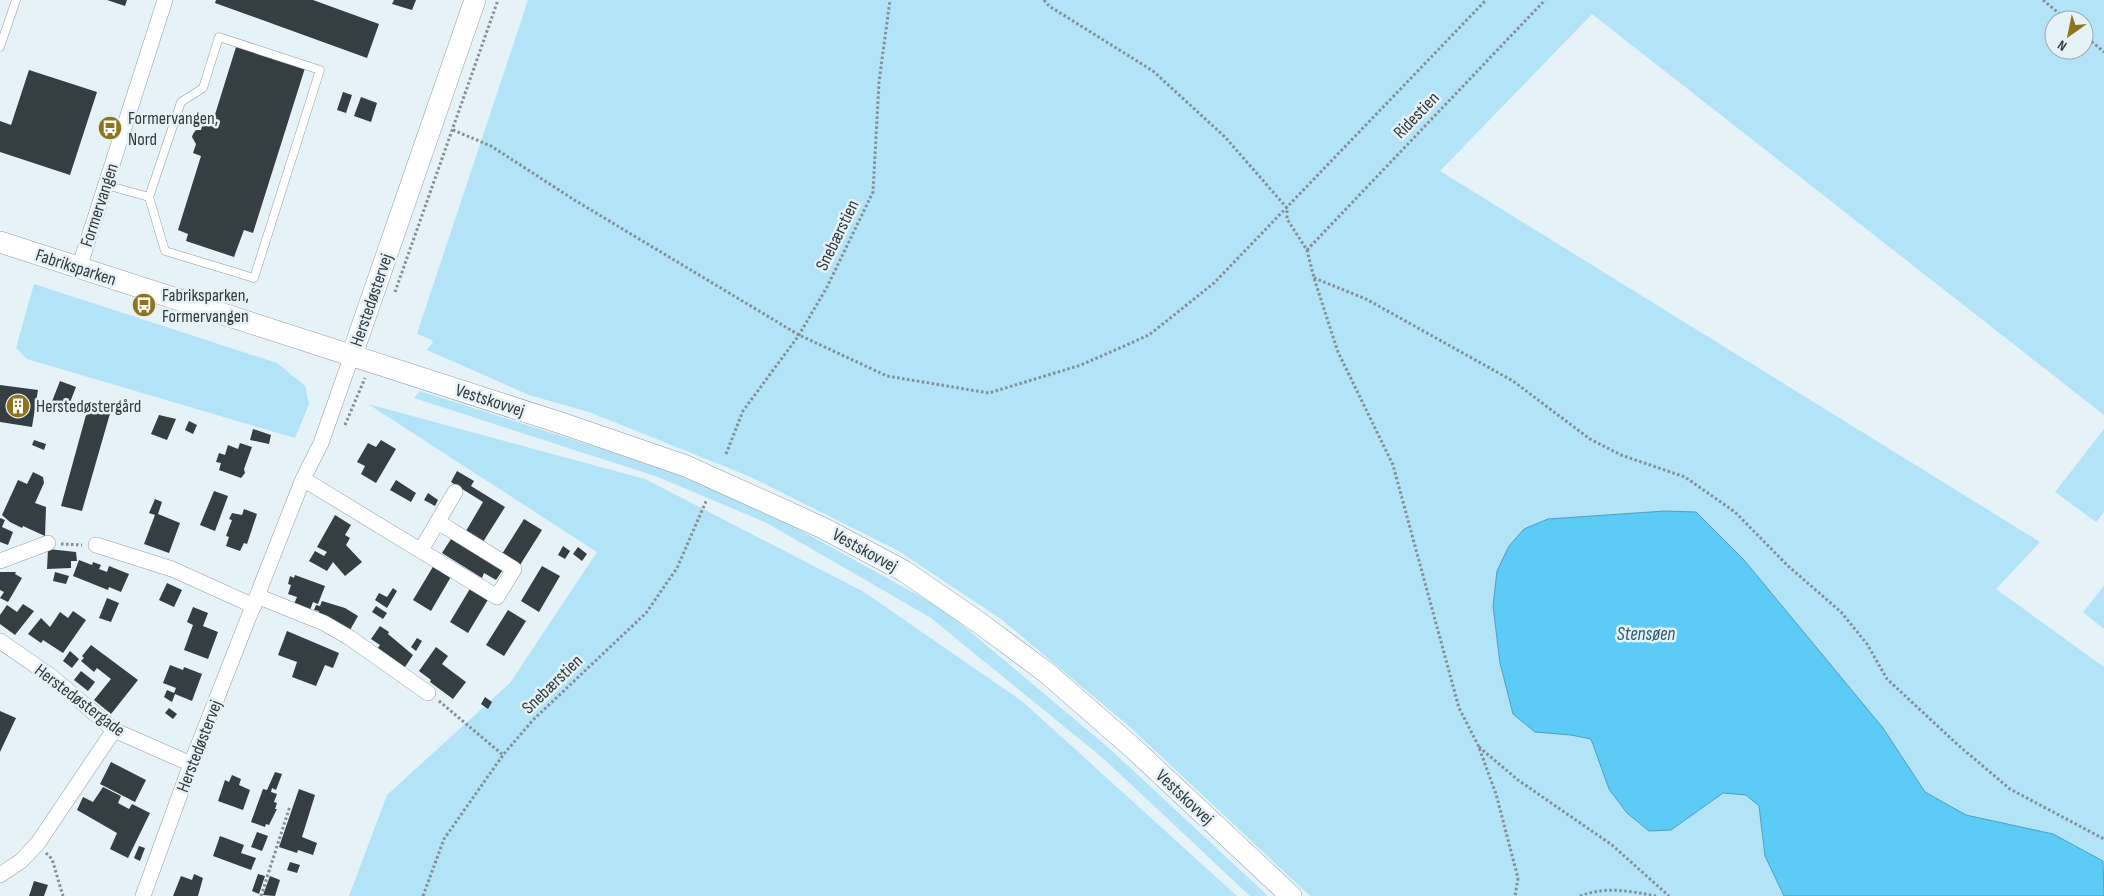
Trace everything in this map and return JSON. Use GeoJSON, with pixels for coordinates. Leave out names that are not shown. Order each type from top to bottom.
{"type":"FeatureCollection","features":[{"type":"Feature","properties":{"kind":"street","name":"Formervangen"},"geometry":{"type":"LineString","coordinates":[[79,268],[165,0]]}},
{"type":"Feature","properties":{"kind":"street","name":"Herstedøstervej"},"geometry":{"type":"LineString","coordinates":[[143,896],[191,764],[303,479],[321,443],[475,0]]}},
{"type":"Feature","properties":{"kind":"street","name":"Fabriksparken"},"geometry":{"type":"LineString","coordinates":[[0,242],[352,355]]}},
{"type":"Feature","properties":{"kind":"street","name":"Vestskovvej"},"geometry":{"type":"LineString","coordinates":[[352,355],[686,466],[823,528],[904,571],[981,624],[1047,674],[1134,749],[1291,896]]}},
{"type":"Feature","properties":{"kind":"street"},"geometry":{"type":"LineString","coordinates":[[303,479],[497,597],[514,569],[438,522]]}},
{"type":"Feature","properties":{"kind":"street"},"geometry":{"type":"LineString","coordinates":[[421,550],[456,492]]}},
{"type":"Feature","properties":{"kind":"street"},"geometry":{"type":"LineString","coordinates":[[0,561],[48,543]]}},
{"type":"Feature","properties":{"kind":"street"},"geometry":{"type":"LineString","coordinates":[[96,546],[172,568],[256,601],[324,623],[350,638],[428,693]]}},
{"type":"Feature","properties":{"kind":"street","name":"Herstedøstergade"},"geometry":{"type":"LineString","coordinates":[[0,641],[52,677],[114,730],[191,764]]}},
{"type":"Feature","properties":{"kind":"street"},"geometry":{"type":"LineString","coordinates":[[0,874],[21,861],[38,843],[114,730]]}},
{"type":"Feature","properties":{"kind":"lane"},"geometry":{"type":"LineString","coordinates":[[0,47],[16,0]]}},
{"type":"Feature","properties":{"kind":"lane"},"geometry":{"type":"LineString","coordinates":[[219,37],[320,70],[254,278],[165,251],[149,197],[180,102],[203,88],[219,37]]}},
{"type":"Feature","properties":{"kind":"lane"},"geometry":{"type":"LineString","coordinates":[[106,185],[149,197]]}},
{"type":"Feature","properties":{"kind":"path"},"geometry":{"type":"LineString","coordinates":[[393,299],[498,0]]}},
{"type":"Feature","properties":{"kind":"path","name":"Snebærstien"},"geometry":{"type":"LineString","coordinates":[[726,454],[743,411],[799,335],[827,287],[873,192],[879,82],[890,0]]}},
{"type":"Feature","properties":{"kind":"path"},"geometry":{"type":"LineString","coordinates":[[1044,0],[1049,6],[1153,71],[1225,137],[1287,208],[1287,219],[1307,250],[1338,352],[1393,465],[1460,708],[1478,745],[1496,794],[1518,878],[1515,896]]}},
{"type":"Feature","properties":{"kind":"path"},"geometry":{"type":"LineString","coordinates":[[453,130],[491,146],[576,202],[799,335],[887,376],[989,393],[1081,365],[1149,335],[1214,283],[1486,0]]}},
{"type":"Feature","properties":{"kind":"path","name":"Ridestien"},"geometry":{"type":"LineString","coordinates":[[1307,250],[1545,0]]}},
{"type":"Feature","properties":{"kind":"path"},"geometry":{"type":"LineString","coordinates":[[2043,0],[2055,10]]}},
{"type":"Feature","properties":{"kind":"path"},"geometry":{"type":"LineString","coordinates":[[2094,44],[2104,52]]}},
{"type":"Feature","properties":{"kind":"path"},"geometry":{"type":"LineString","coordinates":[[1314,278],[1384,308],[1513,381],[1590,439],[1621,455],[1685,477],[1735,512],[1787,565],[1841,612],[1867,644],[1887,679],[1958,745],[2010,789],[2104,839]]}},
{"type":"Feature","properties":{"kind":"path","name":"Snebærstien"},"geometry":{"type":"LineString","coordinates":[[423,896],[444,839],[504,756],[533,720],[646,613],[677,568],[707,498]]}},
{"type":"Feature","properties":{"kind":"path"},"geometry":{"type":"LineString","coordinates":[[48,543],[96,546]]}},
{"type":"Feature","properties":{"kind":"path"},"geometry":{"type":"LineString","coordinates":[[428,693],[504,756]]}},
{"type":"Feature","properties":{"kind":"path"},"geometry":{"type":"LineString","coordinates":[[1478,745],[1518,780],[1612,845],[1669,896]]}},
{"type":"Feature","properties":{"kind":"path"},"geometry":{"type":"LineString","coordinates":[[261,896],[290,806]]}},
{"type":"Feature","properties":{"kind":"path"},"geometry":{"type":"LineString","coordinates":[[38,843],[52,859],[63,896]]}},
{"type":"Feature","properties":{"kind":"path"},"geometry":{"type":"LineString","coordinates":[[1580,896],[1596,890],[1627,891],[1656,896]]}},
{"type":"Feature","properties":{"kind":"shaded area"},"geometry":{"type":"Polygon","coordinates":[[[528,0],[2104,0],[2104,415],[1592,14],[1440,171],[2040,542],[1996,589],[2104,667],[2104,896],[1310,896],[1130,727],[1001,619],[897,550],[751,477],[589,412],[529,395],[427,350],[433,342],[417,334],[528,0]]]}},
{"type":"Feature","properties":{"kind":"shaded area"},"geometry":{"type":"Polygon","coordinates":[[[34,284],[277,363],[305,386],[309,404],[295,438],[27,359],[16,348],[34,284]]]}},
{"type":"Feature","properties":{"kind":"shaded area"},"geometry":{"type":"Polygon","coordinates":[[[420,391],[662,468],[773,515],[943,609],[1110,749],[1268,896],[1250,896],[1104,759],[931,618],[767,523],[658,477],[414,398],[420,391]]]}},
{"type":"Feature","properties":{"kind":"shaded area"},"geometry":{"type":"Polygon","coordinates":[[[368,404],[645,479],[864,592],[1023,702],[1237,896],[349,896],[387,795],[510,683],[597,552],[368,404]]]}},
{"type":"Feature","properties":{"kind":"shaded area"},"geometry":{"type":"Polygon","coordinates":[[[2104,429],[2104,512],[2096,522],[2055,492],[2104,429]]]}},
{"type":"Feature","properties":{"kind":"shaded area"},"geometry":{"type":"Polygon","coordinates":[[[2104,586],[2104,629],[2083,612],[2104,586]]]}},
{"type":"Feature","properties":{"kind":"water","name":"Stensøen"},"geometry":{"type":"Polygon","coordinates":[[[1665,511],[1696,512],[1744,560],[1883,728],[1925,792],[1966,815],[2053,834],[2103,861],[2104,896],[1784,896],[1765,856],[1759,806],[1746,795],[1723,793],[1671,830],[1649,831],[1627,813],[1609,789],[1591,739],[1535,732],[1513,714],[1500,663],[1493,606],[1497,571],[1509,546],[1524,529],[1548,519],[1665,511]]]}},
{"type":"Feature","properties":{"kind":"building"},"geometry":{"type":"Polygon","coordinates":[[[107,0],[127,0],[125,6],[107,0]]]}},
{"type":"Feature","properties":{"kind":"building"},"geometry":{"type":"Polygon","coordinates":[[[216,0],[313,0],[379,24],[367,58],[215,3],[216,0]]]}},
{"type":"Feature","properties":{"kind":"building"},"geometry":{"type":"Polygon","coordinates":[[[394,0],[416,0],[412,10],[392,4],[394,0]]]}},
{"type":"Feature","properties":{"kind":"building"},"geometry":{"type":"Polygon","coordinates":[[[236,47],[305,68],[253,233],[244,230],[234,257],[186,241],[188,234],[178,230],[201,156],[193,153],[196,144],[192,137],[196,130],[201,130],[204,118],[213,121],[236,47]]]}},
{"type":"Feature","properties":{"kind":"building"},"geometry":{"type":"Polygon","coordinates":[[[29,70],[97,92],[70,175],[0,152],[0,121],[11,125],[29,70]]]}},
{"type":"Feature","properties":{"kind":"building"},"geometry":{"type":"Polygon","coordinates":[[[343,92],[352,95],[346,113],[337,110],[343,92]]]}},
{"type":"Feature","properties":{"kind":"building"},"geometry":{"type":"Polygon","coordinates":[[[361,97],[377,103],[371,122],[354,116],[361,97]]]}},
{"type":"Feature","properties":{"kind":"building"},"geometry":{"type":"Polygon","coordinates":[[[60,381],[76,387],[67,410],[51,404],[60,381]]]}},
{"type":"Feature","properties":{"kind":"building","name":"Herstedøstergård"},"geometry":{"type":"Polygon","coordinates":[[[0,385],[38,390],[32,427],[0,422],[0,385]]]}},
{"type":"Feature","properties":{"kind":"building"},"geometry":{"type":"Polygon","coordinates":[[[89,404],[111,410],[82,511],[61,506],[89,404]]]}},
{"type":"Feature","properties":{"kind":"building"},"geometry":{"type":"Polygon","coordinates":[[[159,415],[176,419],[167,440],[151,434],[159,415]]]}},
{"type":"Feature","properties":{"kind":"building"},"geometry":{"type":"Polygon","coordinates":[[[189,421],[197,425],[193,434],[185,430],[189,421]]]}},
{"type":"Feature","properties":{"kind":"building"},"geometry":{"type":"Polygon","coordinates":[[[253,429],[271,435],[269,444],[250,440],[253,429]]]}},
{"type":"Feature","properties":{"kind":"building"},"geometry":{"type":"Polygon","coordinates":[[[34,440],[46,444],[44,450],[32,445],[34,440]]]}},
{"type":"Feature","properties":{"kind":"building"},"geometry":{"type":"Polygon","coordinates":[[[381,440],[396,449],[376,483],[361,474],[365,466],[357,462],[368,443],[376,447],[381,440]]]}},
{"type":"Feature","properties":{"kind":"building"},"geometry":{"type":"Polygon","coordinates":[[[240,443],[252,447],[244,469],[245,473],[241,478],[219,470],[221,463],[216,462],[219,453],[225,455],[228,445],[238,449],[240,443]]]}},
{"type":"Feature","properties":{"kind":"building"},"geometry":{"type":"Polygon","coordinates":[[[457,471],[474,481],[471,486],[505,507],[483,542],[466,531],[483,502],[451,482],[457,471]]]}},
{"type":"Feature","properties":{"kind":"building"},"geometry":{"type":"Polygon","coordinates":[[[33,472],[43,477],[44,483],[35,503],[46,507],[45,536],[23,526],[22,528],[10,522],[2,515],[18,480],[27,484],[33,472]]]}},
{"type":"Feature","properties":{"kind":"building"},"geometry":{"type":"Polygon","coordinates":[[[396,480],[416,493],[411,502],[390,490],[396,480]]]}},
{"type":"Feature","properties":{"kind":"building"},"geometry":{"type":"Polygon","coordinates":[[[214,491],[228,496],[215,531],[200,525],[214,491]]]}},
{"type":"Feature","properties":{"kind":"building"},"geometry":{"type":"Polygon","coordinates":[[[428,493],[438,500],[435,506],[424,500],[428,493]]]}},
{"type":"Feature","properties":{"kind":"building"},"geometry":{"type":"Polygon","coordinates":[[[155,499],[162,502],[158,514],[180,523],[169,553],[144,544],[155,515],[149,513],[155,499]]]}},
{"type":"Feature","properties":{"kind":"building"},"geometry":{"type":"Polygon","coordinates":[[[244,509],[257,514],[247,544],[244,543],[240,551],[226,546],[229,537],[226,536],[232,520],[229,519],[232,513],[242,515],[244,509]]]}},
{"type":"Feature","properties":{"kind":"building"},"geometry":{"type":"Polygon","coordinates":[[[335,515],[351,525],[345,535],[350,538],[346,545],[362,562],[345,576],[333,562],[327,571],[309,561],[315,551],[324,556],[327,552],[317,547],[335,515]]]}},
{"type":"Feature","properties":{"kind":"building"},"geometry":{"type":"Polygon","coordinates":[[[0,518],[5,520],[2,527],[13,532],[8,545],[0,542],[0,518]]]}},
{"type":"Feature","properties":{"kind":"building"},"geometry":{"type":"Polygon","coordinates":[[[524,519],[542,530],[520,565],[502,554],[524,519]]]}},
{"type":"Feature","properties":{"kind":"building"},"geometry":{"type":"Polygon","coordinates":[[[453,536],[504,568],[496,580],[484,573],[482,578],[442,553],[453,536]]]}},
{"type":"Feature","properties":{"kind":"building"},"geometry":{"type":"Polygon","coordinates":[[[563,546],[570,551],[565,559],[558,555],[563,546]]]}},
{"type":"Feature","properties":{"kind":"building"},"geometry":{"type":"Polygon","coordinates":[[[578,547],[587,554],[582,561],[573,554],[578,547]]]}},
{"type":"Feature","properties":{"kind":"building"},"geometry":{"type":"Polygon","coordinates":[[[48,549],[76,552],[77,561],[71,561],[71,568],[47,569],[48,549]]]}},
{"type":"Feature","properties":{"kind":"building"},"geometry":{"type":"Polygon","coordinates":[[[79,560],[92,565],[93,562],[101,565],[99,569],[107,572],[109,566],[129,574],[121,592],[109,587],[108,590],[73,576],[79,560]]]}},
{"type":"Feature","properties":{"kind":"building"},"geometry":{"type":"Polygon","coordinates":[[[434,565],[452,575],[431,611],[413,600],[434,565]]]}},
{"type":"Feature","properties":{"kind":"building"},"geometry":{"type":"Polygon","coordinates":[[[542,566],[560,576],[539,612],[521,601],[542,566]]]}},
{"type":"Feature","properties":{"kind":"building"},"geometry":{"type":"Polygon","coordinates":[[[0,572],[16,572],[15,574],[22,578],[8,602],[0,598],[4,592],[0,590],[0,572]]]}},
{"type":"Feature","properties":{"kind":"building"},"geometry":{"type":"Polygon","coordinates":[[[55,572],[69,576],[66,584],[53,581],[55,572]]]}},
{"type":"Feature","properties":{"kind":"building"},"geometry":{"type":"Polygon","coordinates":[[[295,575],[325,586],[318,604],[313,602],[310,610],[294,604],[297,597],[288,594],[291,585],[288,584],[290,576],[294,578],[295,575]]]}},
{"type":"Feature","properties":{"kind":"building"},"geometry":{"type":"Polygon","coordinates":[[[167,583],[182,590],[174,607],[159,600],[167,583]]]}},
{"type":"Feature","properties":{"kind":"building"},"geometry":{"type":"Polygon","coordinates":[[[471,587],[489,598],[468,633],[450,622],[471,587]]]}},
{"type":"Feature","properties":{"kind":"building"},"geometry":{"type":"Polygon","coordinates":[[[393,588],[397,591],[387,608],[375,600],[379,593],[387,597],[393,588]]]}},
{"type":"Feature","properties":{"kind":"building"},"geometry":{"type":"Polygon","coordinates":[[[107,598],[119,603],[111,622],[99,618],[107,598]]]}},
{"type":"Feature","properties":{"kind":"building"},"geometry":{"type":"Polygon","coordinates":[[[322,601],[345,608],[358,616],[350,630],[317,615],[319,611],[314,610],[316,605],[320,606],[322,601]]]}},
{"type":"Feature","properties":{"kind":"building"},"geometry":{"type":"Polygon","coordinates":[[[23,604],[34,611],[15,635],[0,624],[0,615],[7,605],[17,612],[23,604]]]}},
{"type":"Feature","properties":{"kind":"building"},"geometry":{"type":"Polygon","coordinates":[[[376,606],[387,613],[383,619],[372,612],[376,606]]]}},
{"type":"Feature","properties":{"kind":"building"},"geometry":{"type":"Polygon","coordinates":[[[193,607],[208,613],[203,626],[218,632],[208,659],[184,650],[193,625],[187,622],[193,607]]]}},
{"type":"Feature","properties":{"kind":"building"},"geometry":{"type":"Polygon","coordinates":[[[508,610],[526,621],[504,656],[486,645],[508,610]]]}},
{"type":"Feature","properties":{"kind":"building"},"geometry":{"type":"Polygon","coordinates":[[[73,611],[86,620],[63,653],[43,640],[41,643],[28,634],[41,618],[50,627],[60,612],[68,618],[73,611]]]}},
{"type":"Feature","properties":{"kind":"building"},"geometry":{"type":"Polygon","coordinates":[[[380,626],[413,655],[405,667],[378,648],[380,645],[371,639],[380,626]]]}},
{"type":"Feature","properties":{"kind":"building"},"geometry":{"type":"Polygon","coordinates":[[[287,631],[339,653],[333,668],[325,665],[316,686],[292,677],[297,662],[278,655],[287,631]]]}},
{"type":"Feature","properties":{"kind":"building"},"geometry":{"type":"Polygon","coordinates":[[[417,638],[422,641],[416,651],[411,647],[417,638]]]}},
{"type":"Feature","properties":{"kind":"building"},"geometry":{"type":"Polygon","coordinates":[[[91,645],[138,680],[111,714],[94,700],[111,679],[97,668],[94,672],[81,661],[84,658],[82,656],[91,645]]]}},
{"type":"Feature","properties":{"kind":"building"},"geometry":{"type":"Polygon","coordinates":[[[436,647],[448,656],[442,664],[466,682],[453,699],[419,671],[436,647]]]}},
{"type":"Feature","properties":{"kind":"building"},"geometry":{"type":"Polygon","coordinates":[[[70,651],[79,659],[72,668],[63,661],[70,651]]]}},
{"type":"Feature","properties":{"kind":"building"},"geometry":{"type":"Polygon","coordinates":[[[170,665],[183,670],[184,667],[202,674],[192,701],[175,694],[172,702],[164,697],[167,690],[174,693],[176,688],[163,683],[170,665]]]}},
{"type":"Feature","properties":{"kind":"building"},"geometry":{"type":"Polygon","coordinates":[[[81,671],[95,682],[88,691],[74,680],[81,671]]]}},
{"type":"Feature","properties":{"kind":"building"},"geometry":{"type":"Polygon","coordinates":[[[485,697],[492,702],[488,709],[481,704],[485,697]]]}},
{"type":"Feature","properties":{"kind":"building"},"geometry":{"type":"Polygon","coordinates":[[[169,708],[177,714],[173,719],[165,713],[169,708]]]}},
{"type":"Feature","properties":{"kind":"building"},"geometry":{"type":"Polygon","coordinates":[[[0,711],[16,718],[0,752],[0,711]]]}},
{"type":"Feature","properties":{"kind":"building"},"geometry":{"type":"Polygon","coordinates":[[[111,762],[146,780],[135,802],[100,784],[111,762]]]}},
{"type":"Feature","properties":{"kind":"building"},"geometry":{"type":"Polygon","coordinates":[[[275,772],[282,774],[276,790],[272,788],[271,792],[277,794],[274,802],[277,803],[275,809],[277,809],[269,825],[266,824],[265,827],[251,822],[263,789],[267,790],[275,772]]]}},
{"type":"Feature","properties":{"kind":"building"},"geometry":{"type":"Polygon","coordinates":[[[232,775],[241,779],[239,785],[250,790],[243,810],[218,801],[225,780],[229,782],[232,775]]]}},
{"type":"Feature","properties":{"kind":"building"},"geometry":{"type":"Polygon","coordinates":[[[103,787],[121,796],[118,803],[129,809],[132,804],[150,813],[128,858],[110,849],[117,833],[77,810],[83,797],[93,802],[103,787]]]}},
{"type":"Feature","properties":{"kind":"building"},"geometry":{"type":"Polygon","coordinates":[[[299,789],[315,795],[302,837],[317,843],[313,855],[298,850],[297,853],[279,847],[299,789]]]}},
{"type":"Feature","properties":{"kind":"building"},"geometry":{"type":"Polygon","coordinates":[[[257,832],[268,836],[262,851],[251,847],[257,832]]]}},
{"type":"Feature","properties":{"kind":"building"},"geometry":{"type":"Polygon","coordinates":[[[220,836],[244,845],[241,853],[256,858],[251,870],[213,856],[220,836]]]}},
{"type":"Feature","properties":{"kind":"building"},"geometry":{"type":"Polygon","coordinates":[[[139,846],[145,848],[140,861],[134,858],[139,846]]]}},
{"type":"Feature","properties":{"kind":"building"},"geometry":{"type":"Polygon","coordinates":[[[290,862],[300,865],[297,873],[287,870],[290,862]]]}},
{"type":"Feature","properties":{"kind":"building"},"geometry":{"type":"Polygon","coordinates":[[[194,874],[203,878],[198,896],[173,896],[181,876],[192,880],[194,874]]]}},
{"type":"Feature","properties":{"kind":"building"},"geometry":{"type":"Polygon","coordinates":[[[258,874],[265,876],[259,894],[252,891],[258,874]]]}},
{"type":"Feature","properties":{"kind":"building"},"geometry":{"type":"Polygon","coordinates":[[[270,876],[280,880],[275,896],[263,895],[270,876]]]}},
{"type":"Feature","properties":{"kind":"building"},"geometry":{"type":"Polygon","coordinates":[[[34,881],[48,885],[44,896],[29,896],[34,881]]]}},
{"type":"Feature","properties":{"kind":"place","name":"Formervangen, Nord"},"geometry":{"type":"Point","coordinates":[110,128]}},
{"type":"Feature","properties":{"kind":"place","name":"Fabriksparken, Formervangen"},"geometry":{"type":"Point","coordinates":[144,305]}},
{"type":"Feature","properties":{"kind":"place","name":"Herstedøstergård"},"geometry":{"type":"Point","coordinates":[18,406]}}]}
